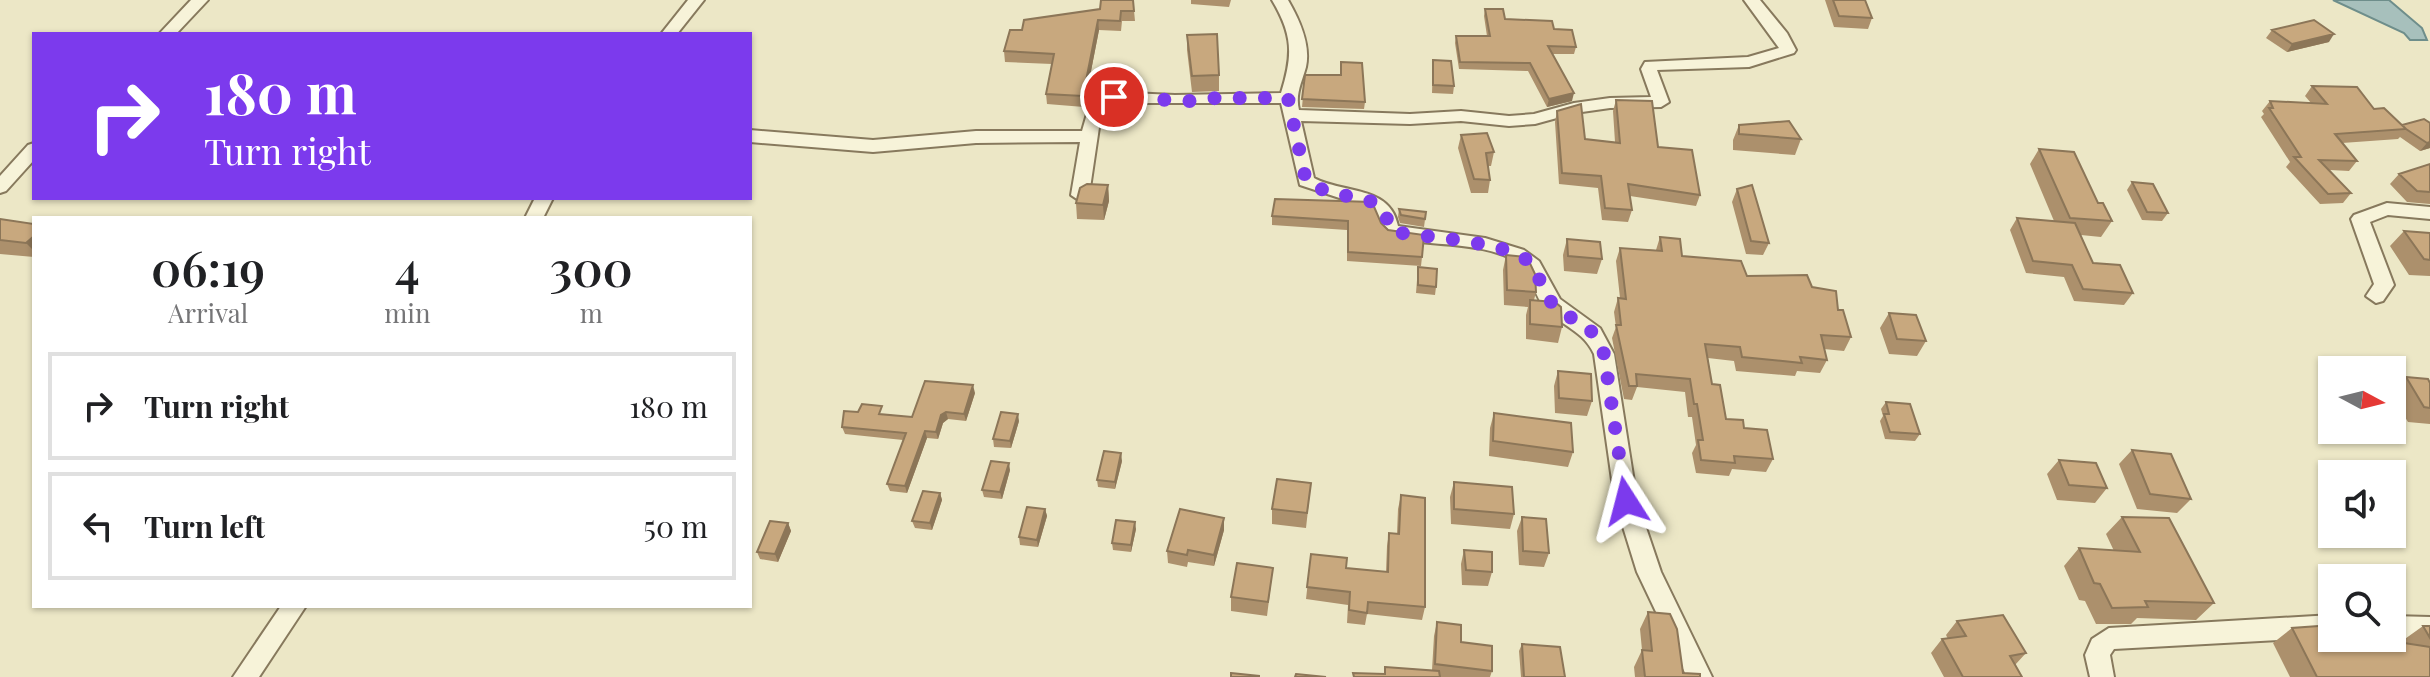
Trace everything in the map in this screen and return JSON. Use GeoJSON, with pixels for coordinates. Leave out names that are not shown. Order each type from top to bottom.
{"type":"FeatureCollection","features":[{"type":"Feature","properties":{"kind":"street"},"geometry":{"type":"LineString","coordinates":[[169,32],[200,0]]}},
{"type":"Feature","properties":{"kind":"street"},"geometry":{"type":"LineString","coordinates":[[671,32],[696,0]]}},
{"type":"Feature","properties":{"kind":"street"},"geometry":{"type":"LineString","coordinates":[[1280,0],[1290,17],[1298,45],[1299,63],[1290,106],[1306,181],[1329,193],[1366,199],[1378,205],[1385,212],[1390,230],[1395,232],[1498,248],[1520,255],[1531,263],[1544,294],[1555,306],[1595,333],[1604,354],[1626,501],[1649,572],[1700,677]]}},
{"type":"Feature","properties":{"kind":"street"},"geometry":{"type":"LineString","coordinates":[[1080,195],[1095,104],[1107,97],[1189,101],[1216,98],[1410,119],[1461,116],[1509,121],[1535,119],[1574,108],[1610,103],[1661,102],[1649,69],[1651,65],[1749,62],[1788,50],[1786,42],[1762,17],[1752,0]]}},
{"type":"Feature","properties":{"kind":"street"},"geometry":{"type":"LineString","coordinates":[[752,136],[873,146],[924,139],[1041,134],[1088,136]]}},
{"type":"Feature","properties":{"kind":"street"},"geometry":{"type":"LineString","coordinates":[[0,187],[32,151]]}},
{"type":"Feature","properties":{"kind":"street"},"geometry":{"type":"LineString","coordinates":[[2376,296],[2384,285],[2360,219],[2387,209],[2430,213]]}},
{"type":"Feature","properties":{"kind":"street"},"geometry":{"type":"LineString","coordinates":[[245,677],[293,608]]}},
{"type":"Feature","properties":{"kind":"street"},"geometry":{"type":"LineString","coordinates":[[2102,677],[2097,652],[2101,644],[2109,639],[2318,627]]}},
{"type":"Feature","properties":{"kind":"street"},"geometry":{"type":"LineString","coordinates":[[2406,627],[2430,628]]}},
{"type":"Feature","properties":{"kind":"water"},"geometry":{"type":"Polygon","coordinates":[[[2333,0],[2389,0],[2422,28],[2427,40],[2410,40],[2404,33],[2333,0]]]}},
{"type":"Feature","properties":{"kind":"building"},"geometry":{"type":"Polygon","coordinates":[[[1101,0],[1133,0],[1134,11],[1121,11],[1120,21],[1098,20],[1083,96],[1046,94],[1054,54],[1004,51],[1010,30],[1022,30],[1024,20],[1100,9],[1101,0]]]}},
{"type":"Feature","properties":{"kind":"building"},"geometry":{"type":"Polygon","coordinates":[[[1833,0],[1865,0],[1872,18],[1839,16],[1833,0]]]}},
{"type":"Feature","properties":{"kind":"building"},"geometry":{"type":"Polygon","coordinates":[[[1485,9],[1503,9],[1505,19],[1552,21],[1554,29],[1572,30],[1576,47],[1548,46],[1574,93],[1549,99],[1530,63],[1460,62],[1456,36],[1490,36],[1485,9]]]}},
{"type":"Feature","properties":{"kind":"building"},"geometry":{"type":"Polygon","coordinates":[[[2314,20],[2334,34],[2292,44],[2272,30],[2314,20]]]}},
{"type":"Feature","properties":{"kind":"building"},"geometry":{"type":"Polygon","coordinates":[[[1217,34],[1219,75],[1192,76],[1187,35],[1217,34]]]}},
{"type":"Feature","properties":{"kind":"building"},"geometry":{"type":"Polygon","coordinates":[[[1433,60],[1451,61],[1454,86],[1433,85],[1433,60]]]}},
{"type":"Feature","properties":{"kind":"building"},"geometry":{"type":"Polygon","coordinates":[[[1341,62],[1362,63],[1365,102],[1302,99],[1305,75],[1341,75],[1341,62]]]}},
{"type":"Feature","properties":{"kind":"building"},"geometry":{"type":"Polygon","coordinates":[[[2312,86],[2357,87],[2374,109],[2384,108],[2406,129],[2335,134],[2357,161],[2319,160],[2351,193],[2328,194],[2294,157],[2301,157],[2269,108],[2273,108],[2270,101],[2327,104],[2312,86]]]}},
{"type":"Feature","properties":{"kind":"building"},"geometry":{"type":"Polygon","coordinates":[[[1616,100],[1652,101],[1658,147],[1692,150],[1700,195],[1628,184],[1632,210],[1605,208],[1601,176],[1562,173],[1557,111],[1581,104],[1585,139],[1620,143],[1616,100]]]}},
{"type":"Feature","properties":{"kind":"building"},"geometry":{"type":"Polygon","coordinates":[[[2424,119],[2430,123],[2430,142],[2427,143],[2402,125],[2424,119]]]}},
{"type":"Feature","properties":{"kind":"building"},"geometry":{"type":"Polygon","coordinates":[[[1789,121],[1801,139],[1739,134],[1739,125],[1789,121]]]}},
{"type":"Feature","properties":{"kind":"building"},"geometry":{"type":"Polygon","coordinates":[[[1487,133],[1494,152],[1486,153],[1490,180],[1474,179],[1461,135],[1487,133]]]}},
{"type":"Feature","properties":{"kind":"building"},"geometry":{"type":"Polygon","coordinates":[[[2039,149],[2074,152],[2098,203],[2103,203],[2112,221],[2070,218],[2039,149]]]}},
{"type":"Feature","properties":{"kind":"building"},"geometry":{"type":"Polygon","coordinates":[[[2430,164],[2430,192],[2417,191],[2399,174],[2430,164]]]}},
{"type":"Feature","properties":{"kind":"building"},"geometry":{"type":"Polygon","coordinates":[[[2132,182],[2153,184],[2168,213],[2147,212],[2132,182]]]}},
{"type":"Feature","properties":{"kind":"building"},"geometry":{"type":"Polygon","coordinates":[[[1087,184],[1108,185],[1103,205],[1076,203],[1080,188],[1087,184]]]}},
{"type":"Feature","properties":{"kind":"building"},"geometry":{"type":"Polygon","coordinates":[[[1752,185],[1769,243],[1751,241],[1737,189],[1752,185]]]}},
{"type":"Feature","properties":{"kind":"building"},"geometry":{"type":"Polygon","coordinates":[[[1275,199],[1372,202],[1381,223],[1388,230],[1424,235],[1422,257],[1348,252],[1348,221],[1272,216],[1275,199]]]}},
{"type":"Feature","properties":{"kind":"building"},"geometry":{"type":"Polygon","coordinates":[[[1399,209],[1426,212],[1425,219],[1401,215],[1399,209]]]}},
{"type":"Feature","properties":{"kind":"building"},"geometry":{"type":"Polygon","coordinates":[[[2017,218],[2075,223],[2093,263],[2120,265],[2133,293],[2083,289],[2072,265],[2033,261],[2017,218]]]}},
{"type":"Feature","properties":{"kind":"building"},"geometry":{"type":"Polygon","coordinates":[[[0,219],[32,224],[32,238],[26,243],[0,240],[0,219]]]}},
{"type":"Feature","properties":{"kind":"building"},"geometry":{"type":"Polygon","coordinates":[[[2404,231],[2430,233],[2430,260],[2424,259],[2404,231]]]}},
{"type":"Feature","properties":{"kind":"building"},"geometry":{"type":"Polygon","coordinates":[[[1660,237],[1680,239],[1682,256],[1741,261],[1747,276],[1807,275],[1812,287],[1836,291],[1838,310],[1843,310],[1851,337],[1821,335],[1827,360],[1800,357],[1802,363],[1742,357],[1740,347],[1705,344],[1712,384],[1720,385],[1726,419],[1743,420],[1744,428],[1767,430],[1773,459],[1734,456],[1735,463],[1701,460],[1698,440],[1703,440],[1690,379],[1636,374],[1637,386],[1629,386],[1616,325],[1621,325],[1618,298],[1626,299],[1620,248],[1662,251],[1660,237]]]}},
{"type":"Feature","properties":{"kind":"building"},"geometry":{"type":"Polygon","coordinates":[[[1567,239],[1600,242],[1602,259],[1568,256],[1567,239]]]}},
{"type":"Feature","properties":{"kind":"building"},"geometry":{"type":"Polygon","coordinates":[[[1506,255],[1527,257],[1535,274],[1536,292],[1507,290],[1506,255]]]}},
{"type":"Feature","properties":{"kind":"building"},"geometry":{"type":"Polygon","coordinates":[[[1418,267],[1437,269],[1436,287],[1418,285],[1418,267]]]}},
{"type":"Feature","properties":{"kind":"building"},"geometry":{"type":"Polygon","coordinates":[[[1530,300],[1555,302],[1561,307],[1562,327],[1530,324],[1530,300]]]}},
{"type":"Feature","properties":{"kind":"building"},"geometry":{"type":"Polygon","coordinates":[[[1889,313],[1916,315],[1926,341],[1897,339],[1889,313]]]}},
{"type":"Feature","properties":{"kind":"building"},"geometry":{"type":"Polygon","coordinates":[[[1558,371],[1591,374],[1592,401],[1559,398],[1558,371]]]}},
{"type":"Feature","properties":{"kind":"building"},"geometry":{"type":"Polygon","coordinates":[[[2406,377],[2428,379],[2430,408],[2424,407],[2406,377]]]}},
{"type":"Feature","properties":{"kind":"building"},"geometry":{"type":"Polygon","coordinates":[[[925,381],[973,385],[964,414],[946,412],[941,415],[936,432],[925,431],[905,486],[887,484],[906,433],[842,427],[844,411],[858,412],[862,404],[882,406],[879,414],[912,417],[925,381]]]}},
{"type":"Feature","properties":{"kind":"building"},"geometry":{"type":"Polygon","coordinates":[[[1886,402],[1910,404],[1920,434],[1890,432],[1884,414],[1889,414],[1886,402]]]}},
{"type":"Feature","properties":{"kind":"building"},"geometry":{"type":"Polygon","coordinates":[[[1001,412],[1018,414],[1010,441],[993,439],[1001,412]]]}},
{"type":"Feature","properties":{"kind":"building"},"geometry":{"type":"Polygon","coordinates":[[[1494,413],[1571,423],[1573,452],[1493,441],[1494,413]]]}},
{"type":"Feature","properties":{"kind":"building"},"geometry":{"type":"Polygon","coordinates":[[[2132,450],[2171,454],[2191,499],[2150,494],[2132,450]]]}},
{"type":"Feature","properties":{"kind":"building"},"geometry":{"type":"Polygon","coordinates":[[[1104,451],[1121,453],[1115,482],[1097,480],[1104,451]]]}},
{"type":"Feature","properties":{"kind":"building"},"geometry":{"type":"Polygon","coordinates":[[[2059,460],[2096,463],[2107,488],[2069,485],[2059,460]]]}},
{"type":"Feature","properties":{"kind":"building"},"geometry":{"type":"Polygon","coordinates":[[[991,461],[1009,463],[1000,492],[982,490],[991,461]]]}},
{"type":"Feature","properties":{"kind":"building"},"geometry":{"type":"Polygon","coordinates":[[[1277,479],[1311,483],[1307,513],[1272,509],[1277,479]]]}},
{"type":"Feature","properties":{"kind":"building"},"geometry":{"type":"Polygon","coordinates":[[[1454,482],[1512,487],[1514,514],[1454,509],[1454,482]]]}},
{"type":"Feature","properties":{"kind":"building"},"geometry":{"type":"Polygon","coordinates":[[[923,491],[940,493],[930,523],[912,521],[923,491]]]}},
{"type":"Feature","properties":{"kind":"building"},"geometry":{"type":"Polygon","coordinates":[[[1401,495],[1425,498],[1425,607],[1368,602],[1367,613],[1349,610],[1350,592],[1307,587],[1311,554],[1347,558],[1346,568],[1388,572],[1389,533],[1399,534],[1401,495]]]}},
{"type":"Feature","properties":{"kind":"building"},"geometry":{"type":"Polygon","coordinates":[[[1027,507],[1045,509],[1037,540],[1019,537],[1027,507]]]}},
{"type":"Feature","properties":{"kind":"building"},"geometry":{"type":"Polygon","coordinates":[[[1180,509],[1224,518],[1214,555],[1188,550],[1187,555],[1167,551],[1180,509]]]}},
{"type":"Feature","properties":{"kind":"building"},"geometry":{"type":"Polygon","coordinates":[[[1522,517],[1546,519],[1549,553],[1523,551],[1522,517]]]}},
{"type":"Feature","properties":{"kind":"building"},"geometry":{"type":"Polygon","coordinates":[[[2122,517],[2169,518],[2214,603],[2145,601],[2148,607],[2112,608],[2100,584],[2094,583],[2079,548],[2140,552],[2122,517]]]}},
{"type":"Feature","properties":{"kind":"building"},"geometry":{"type":"Polygon","coordinates":[[[1116,520],[1135,522],[1131,545],[1112,543],[1116,520]]]}},
{"type":"Feature","properties":{"kind":"building"},"geometry":{"type":"Polygon","coordinates":[[[770,521],[788,523],[775,554],[757,552],[770,521]]]}},
{"type":"Feature","properties":{"kind":"building"},"geometry":{"type":"Polygon","coordinates":[[[1464,550],[1492,552],[1492,572],[1466,570],[1464,550]]]}},
{"type":"Feature","properties":{"kind":"building"},"geometry":{"type":"Polygon","coordinates":[[[1237,563],[1273,568],[1268,602],[1231,597],[1237,563]]]}},
{"type":"Feature","properties":{"kind":"building"},"geometry":{"type":"Polygon","coordinates":[[[1648,612],[1670,614],[1677,629],[1683,673],[1700,674],[1700,677],[1645,677],[1642,650],[1652,651],[1648,612]]]}},
{"type":"Feature","properties":{"kind":"building"},"geometry":{"type":"Polygon","coordinates":[[[2003,615],[2026,653],[2010,656],[2022,677],[1963,677],[1942,639],[1966,636],[1957,621],[2003,615]]]}},
{"type":"Feature","properties":{"kind":"building"},"geometry":{"type":"Polygon","coordinates":[[[1437,622],[1461,625],[1461,642],[1492,646],[1492,671],[1435,664],[1437,622]]]}},
{"type":"Feature","properties":{"kind":"building"},"geometry":{"type":"Polygon","coordinates":[[[2318,626],[2318,652],[2406,652],[2406,643],[2430,647],[2430,677],[2317,677],[2292,628],[2318,626]]]}},
{"type":"Feature","properties":{"kind":"building"},"geometry":{"type":"Polygon","coordinates":[[[2423,626],[2430,626],[2430,638],[2423,626]]]}},
{"type":"Feature","properties":{"kind":"building"},"geometry":{"type":"Polygon","coordinates":[[[1522,644],[1560,647],[1565,677],[1524,677],[1522,644]]]}},
{"type":"Feature","properties":{"kind":"building"},"geometry":{"type":"Polygon","coordinates":[[[1385,667],[1439,671],[1440,677],[1354,677],[1353,673],[1385,674],[1385,667]]]}},
{"type":"Feature","properties":{"kind":"building"},"geometry":{"type":"Polygon","coordinates":[[[1231,673],[1259,676],[1259,677],[1231,677],[1231,673]]]}},
{"type":"Feature","properties":{"kind":"building"},"geometry":{"type":"Polygon","coordinates":[[[1296,674],[1326,677],[1295,677],[1296,674]]]}},
{"type":"Feature","properties":{"kind":"route"},"geometry":{"type":"LineString","coordinates":[[1114,97],[1189,101],[1288,98],[1306,181],[1316,188],[1366,199],[1378,205],[1385,212],[1390,230],[1395,232],[1498,248],[1520,255],[1531,263],[1544,294],[1555,306],[1595,333],[1604,354],[1626,501]]}}]}
